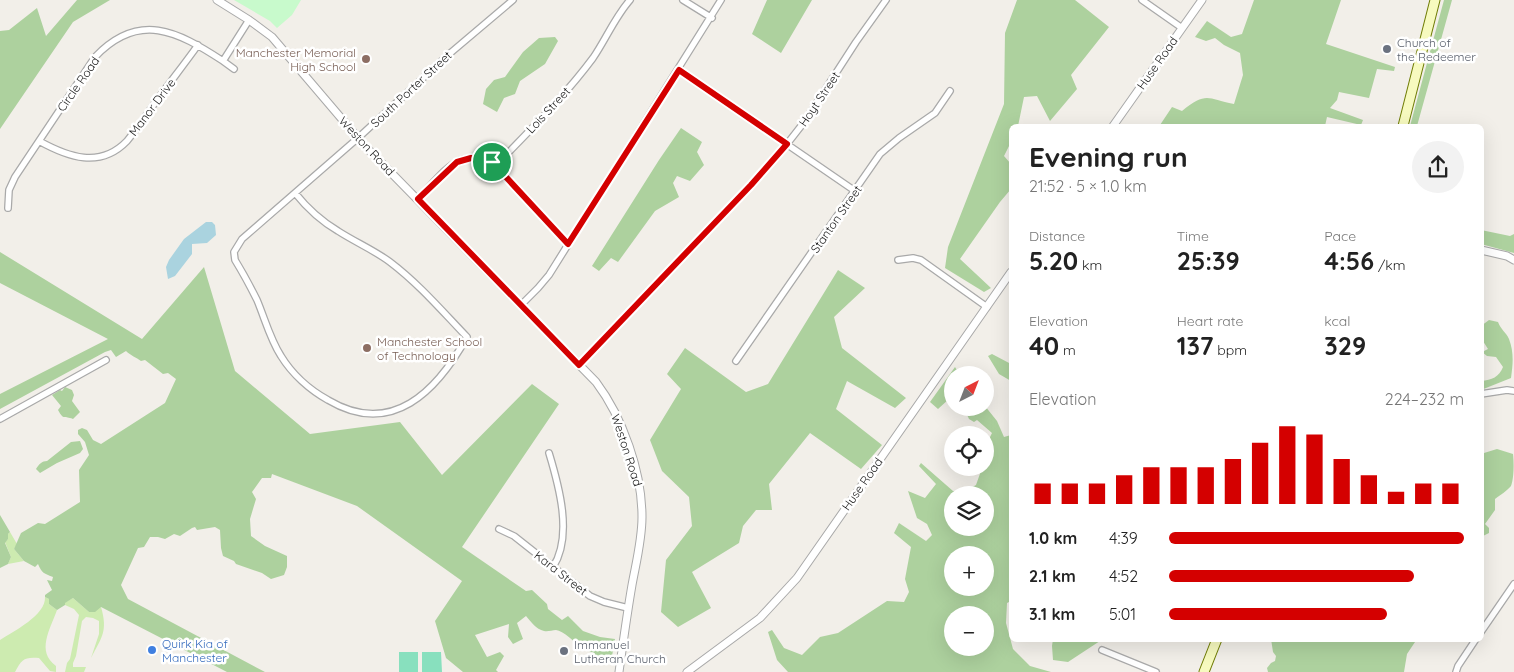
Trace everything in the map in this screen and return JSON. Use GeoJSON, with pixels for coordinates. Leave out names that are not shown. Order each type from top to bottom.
{"type":"FeatureCollection","features":[{"type":"Feature","properties":{"kind":"main road"},"geometry":{"type":"LineString","coordinates":[[1404,124],[1435,0]]}},
{"type":"Feature","properties":{"kind":"main road"},"geometry":{"type":"LineString","coordinates":[[1204,672],[1216,642]]}},
{"type":"Feature","properties":{"kind":"street","name":"Weston Road"},"geometry":{"type":"LineString","coordinates":[[217,0],[265,31],[278,44],[358,138],[596,382],[614,410],[628,448],[640,494],[642,518],[640,542],[619,672]]}},
{"type":"Feature","properties":{"kind":"street","name":"South Porter Street"},"geometry":{"type":"LineString","coordinates":[[295,193],[310,210],[338,231],[379,254],[407,276],[429,296],[467,337],[443,374],[412,402],[392,412],[364,414],[345,409],[321,396],[288,367],[265,324],[251,288],[235,260],[234,252],[242,239],[358,138],[430,70],[513,0]]}},
{"type":"Feature","properties":{"kind":"street","name":"Lois Street"},"geometry":{"type":"LineString","coordinates":[[492,162],[502,159],[564,94],[593,57],[630,0]]}},
{"type":"Feature","properties":{"kind":"street"},"geometry":{"type":"LineString","coordinates":[[683,0],[712,18]]}},
{"type":"Feature","properties":{"kind":"street"},"geometry":{"type":"LineString","coordinates":[[521,304],[543,282],[722,0]]}},
{"type":"Feature","properties":{"kind":"street","name":"Hoyt Street"},"geometry":{"type":"LineString","coordinates":[[579,365],[751,185],[787,144],[805,121],[856,42],[886,0]]}},
{"type":"Feature","properties":{"kind":"street"},"geometry":{"type":"LineString","coordinates":[[1142,0],[1182,28]]}},
{"type":"Feature","properties":{"kind":"street","name":"Huse Road"},"geometry":{"type":"LineString","coordinates":[[1114,124],[1202,0]]}},
{"type":"Feature","properties":{"kind":"street"},"geometry":{"type":"LineString","coordinates":[[222,61],[249,20]]}},
{"type":"Feature","properties":{"kind":"street","name":"Circle Road"},"geometry":{"type":"LineString","coordinates":[[8,208],[9,190],[15,177],[95,57],[107,45],[127,34],[137,31],[154,30],[178,34],[234,69]]}},
{"type":"Feature","properties":{"kind":"street","name":"Manor Drive"},"geometry":{"type":"LineString","coordinates":[[39,141],[64,154],[82,158],[104,155],[119,148],[133,134],[198,45]]}},
{"type":"Feature","properties":{"kind":"street"},"geometry":{"type":"LineString","coordinates":[[679,70],[855,191]]}},
{"type":"Feature","properties":{"kind":"street","name":"Stanton Street"},"geometry":{"type":"LineString","coordinates":[[736,361],[885,149],[935,113],[950,91]]}},
{"type":"Feature","properties":{"kind":"street"},"geometry":{"type":"LineString","coordinates":[[418,199],[457,162],[471,158],[492,162],[568,244]]}},
{"type":"Feature","properties":{"kind":"street"},"geometry":{"type":"LineString","coordinates":[[1484,251],[1507,256],[1514,260]]}},
{"type":"Feature","properties":{"kind":"street"},"geometry":{"type":"LineString","coordinates":[[898,260],[913,258],[920,260],[987,307]]}},
{"type":"Feature","properties":{"kind":"street","name":"Huse Road"},"geometry":{"type":"LineString","coordinates":[[687,672],[760,618],[787,590],[1009,275]]}},
{"type":"Feature","properties":{"kind":"street"},"geometry":{"type":"LineString","coordinates":[[0,419],[106,360]]}},
{"type":"Feature","properties":{"kind":"street"},"geometry":{"type":"LineString","coordinates":[[1484,394],[1507,390],[1514,391]]}},
{"type":"Feature","properties":{"kind":"street"},"geometry":{"type":"LineString","coordinates":[[549,454],[557,484],[562,520],[562,550],[553,567]]}},
{"type":"Feature","properties":{"kind":"street","name":"Kara Street"},"geometry":{"type":"LineString","coordinates":[[499,529],[509,533],[590,596],[628,608]]}},
{"type":"Feature","properties":{"kind":"street"},"geometry":{"type":"LineString","coordinates":[[1484,628],[1514,584]]}},
{"type":"Feature","properties":{"kind":"street"},"geometry":{"type":"LineString","coordinates":[[1456,672],[1474,642]]}},
{"type":"Feature","properties":{"kind":"street"},"geometry":{"type":"LineString","coordinates":[[1102,650],[1156,672]]}},
{"type":"Feature","properties":{"kind":"green space"},"geometry":{"type":"Polygon","coordinates":[[[77,0],[110,0],[73,22],[0,129],[0,31],[9,30],[37,8],[46,36],[77,0]]]}},
{"type":"Feature","properties":{"kind":"green space"},"geometry":{"type":"Polygon","coordinates":[[[234,0],[301,0],[292,15],[277,28],[270,21],[234,0]]]}},
{"type":"Feature","properties":{"kind":"green space"},"geometry":{"type":"Polygon","coordinates":[[[767,0],[812,0],[781,53],[752,34],[767,0]]]}},
{"type":"Feature","properties":{"kind":"green space"},"geometry":{"type":"Polygon","coordinates":[[[1017,0],[1075,0],[1109,27],[1071,75],[1077,89],[1050,121],[1037,96],[1024,97],[1018,124],[1009,124],[1009,146],[1004,156],[1009,162],[1009,191],[960,259],[991,288],[984,292],[945,268],[948,247],[1004,104],[1005,33],[1017,0]]]}},
{"type":"Feature","properties":{"kind":"green space"},"geometry":{"type":"Polygon","coordinates":[[[1254,0],[1341,0],[1326,44],[1395,67],[1394,71],[1377,69],[1369,98],[1339,92],[1337,100],[1330,108],[1363,120],[1361,124],[1327,117],[1325,124],[1161,124],[1172,107],[1182,111],[1197,101],[1207,98],[1234,104],[1243,75],[1240,53],[1215,38],[1206,41],[1195,37],[1207,21],[1231,37],[1242,34],[1254,0]]]}},
{"type":"Feature","properties":{"kind":"green space"},"geometry":{"type":"Polygon","coordinates":[[[1444,0],[1452,0],[1418,124],[1411,124],[1444,0]]]}},
{"type":"Feature","properties":{"kind":"green space"},"geometry":{"type":"Polygon","coordinates":[[[555,37],[558,41],[545,64],[520,81],[515,94],[504,98],[497,112],[483,104],[486,89],[494,80],[505,77],[523,52],[539,38],[555,37]]]}},
{"type":"Feature","properties":{"kind":"green space"},"geometry":{"type":"Polygon","coordinates":[[[681,128],[702,142],[697,152],[704,165],[690,181],[677,176],[673,183],[679,197],[655,211],[618,262],[611,258],[599,271],[592,266],[681,128]]]}},
{"type":"Feature","properties":{"kind":"green space"},"geometry":{"type":"Polygon","coordinates":[[[1484,231],[1510,236],[1514,234],[1514,253],[1484,245],[1484,231]]]}},
{"type":"Feature","properties":{"kind":"green space"},"geometry":{"type":"Polygon","coordinates":[[[0,252],[142,339],[204,267],[235,371],[310,434],[400,422],[442,475],[532,384],[559,404],[462,547],[526,591],[532,590],[547,604],[548,609],[562,620],[568,616],[583,631],[600,637],[615,639],[611,662],[602,662],[602,658],[578,647],[559,631],[539,629],[526,616],[517,623],[523,639],[513,644],[508,637],[509,624],[475,635],[487,657],[500,652],[504,656],[496,670],[498,672],[463,672],[446,658],[435,621],[462,581],[357,506],[272,474],[271,478],[262,478],[252,492],[256,499],[250,519],[251,536],[265,546],[287,556],[287,567],[284,575],[271,579],[262,573],[236,564],[234,561],[223,556],[220,530],[215,527],[197,530],[195,527],[180,536],[174,534],[165,539],[150,537],[144,547],[138,548],[121,585],[128,599],[265,672],[227,672],[101,607],[95,612],[89,612],[73,598],[57,610],[49,604],[49,599],[45,597],[52,590],[47,580],[52,581],[53,577],[43,572],[38,564],[35,567],[24,561],[14,549],[21,533],[38,523],[45,524],[80,502],[79,470],[89,455],[85,442],[78,434],[78,430],[82,428],[87,430],[93,440],[101,444],[165,403],[176,379],[168,373],[163,374],[145,360],[141,361],[126,351],[116,357],[111,350],[0,409],[0,394],[108,339],[0,283],[0,252]]]}},
{"type":"Feature","properties":{"kind":"green space"},"geometry":{"type":"Polygon","coordinates":[[[838,270],[865,288],[834,317],[842,348],[906,398],[895,408],[847,381],[836,409],[882,445],[861,469],[810,433],[769,484],[772,510],[756,510],[743,526],[739,543],[692,572],[711,608],[678,627],[661,612],[666,560],[692,526],[689,497],[662,471],[650,440],[681,389],[667,374],[685,348],[746,392],[768,384],[838,270]]]}},
{"type":"Feature","properties":{"kind":"green space"},"geometry":{"type":"Polygon","coordinates":[[[1489,320],[1498,322],[1511,344],[1513,363],[1511,378],[1484,389],[1484,381],[1495,377],[1503,367],[1496,357],[1484,354],[1484,351],[1488,349],[1484,343],[1484,324],[1489,320]]]}},
{"type":"Feature","properties":{"kind":"green space"},"geometry":{"type":"Polygon","coordinates":[[[992,354],[1009,363],[1009,380],[999,374],[988,356],[992,354]]]}},
{"type":"Feature","properties":{"kind":"green space"},"geometry":{"type":"Polygon","coordinates":[[[944,382],[944,404],[938,409],[930,402],[944,382]]]}},
{"type":"Feature","properties":{"kind":"green space"},"geometry":{"type":"Polygon","coordinates":[[[65,387],[72,390],[74,395],[72,401],[80,412],[73,419],[62,415],[58,410],[61,406],[52,395],[60,390],[62,391],[65,387]]]}},
{"type":"Feature","properties":{"kind":"green space"},"geometry":{"type":"Polygon","coordinates":[[[968,416],[993,416],[1004,437],[1009,436],[1009,602],[1007,603],[1006,623],[1009,642],[1011,642],[1013,649],[1030,666],[1051,672],[788,672],[777,660],[768,632],[772,630],[784,648],[802,655],[820,637],[838,633],[887,601],[904,602],[909,592],[905,579],[911,547],[894,533],[899,523],[926,541],[932,535],[927,524],[917,518],[908,491],[925,498],[936,484],[919,466],[921,463],[947,486],[944,486],[944,536],[994,536],[994,486],[974,486],[979,476],[994,476],[994,426],[984,426],[977,420],[974,422],[968,416]]]}},
{"type":"Feature","properties":{"kind":"green space"},"geometry":{"type":"Polygon","coordinates":[[[80,441],[83,449],[80,453],[40,473],[36,469],[41,463],[47,461],[71,442],[80,441]]]}},
{"type":"Feature","properties":{"kind":"green space"},"geometry":{"type":"Polygon","coordinates":[[[1497,449],[1513,454],[1513,479],[1511,486],[1495,499],[1495,510],[1485,524],[1489,528],[1489,533],[1484,536],[1484,453],[1497,449]]]}},
{"type":"Feature","properties":{"kind":"green space"},"geometry":{"type":"Polygon","coordinates":[[[0,515],[10,532],[5,543],[11,557],[8,564],[0,568],[0,515]]]}},
{"type":"Feature","properties":{"kind":"green space"},"geometry":{"type":"Polygon","coordinates":[[[10,532],[17,544],[14,549],[24,561],[8,564],[11,557],[5,542],[10,532]]]}},
{"type":"Feature","properties":{"kind":"green space"},"geometry":{"type":"Polygon","coordinates":[[[45,597],[49,599],[49,604],[57,610],[46,640],[47,654],[56,666],[56,672],[50,671],[39,658],[34,658],[24,660],[15,672],[0,672],[0,640],[35,616],[44,604],[45,597]]]}},
{"type":"Feature","properties":{"kind":"green space"},"geometry":{"type":"Polygon","coordinates":[[[73,598],[89,612],[101,607],[103,615],[103,634],[91,658],[99,634],[99,621],[86,617],[82,621],[73,667],[86,667],[84,672],[65,672],[70,659],[79,615],[74,609],[64,603],[73,598]]]}},
{"type":"Feature","properties":{"kind":"green space"},"geometry":{"type":"Polygon","coordinates":[[[1053,642],[1098,642],[1068,662],[1053,660],[1053,642]]]}},
{"type":"Feature","properties":{"kind":"green space"},"geometry":{"type":"Polygon","coordinates":[[[1271,642],[1415,642],[1407,654],[1404,672],[1268,672],[1267,668],[1275,661],[1276,656],[1273,652],[1271,642]]]}},
{"type":"Feature","properties":{"kind":"green space"},"geometry":{"type":"Polygon","coordinates":[[[399,652],[418,652],[418,672],[399,672],[399,652]]]}},
{"type":"Feature","properties":{"kind":"green space"},"geometry":{"type":"Polygon","coordinates":[[[422,652],[441,652],[442,672],[422,672],[422,652]]]}},
{"type":"Feature","properties":{"kind":"water"},"geometry":{"type":"Polygon","coordinates":[[[206,222],[212,222],[215,225],[216,235],[207,243],[192,244],[192,254],[175,276],[168,279],[166,267],[169,260],[184,239],[206,222]]]}},
{"type":"Feature","properties":{"kind":"place","name":"Church of the Redeemer"},"geometry":{"type":"Point","coordinates":[1387,49]}},
{"type":"Feature","properties":{"kind":"place","name":"Manchester Memorial High School"},"geometry":{"type":"Point","coordinates":[366,59]}},
{"type":"Feature","properties":{"kind":"place","name":"Manchester School of Technology"},"geometry":{"type":"Point","coordinates":[367,348]}},
{"type":"Feature","properties":{"kind":"place","name":"Quirk Kia of Manchester"},"geometry":{"type":"Point","coordinates":[152,650]}},
{"type":"Feature","properties":{"kind":"place","name":"Immanuel Lutheran Church"},"geometry":{"type":"Point","coordinates":[564,651]}},
{"type":"Feature","properties":{"kind":"route"},"geometry":{"type":"LineString","coordinates":[[679,70],[787,144],[751,185],[579,365],[418,199],[451,166],[463,159],[479,158],[492,162],[568,244],[679,70]]}}]}
